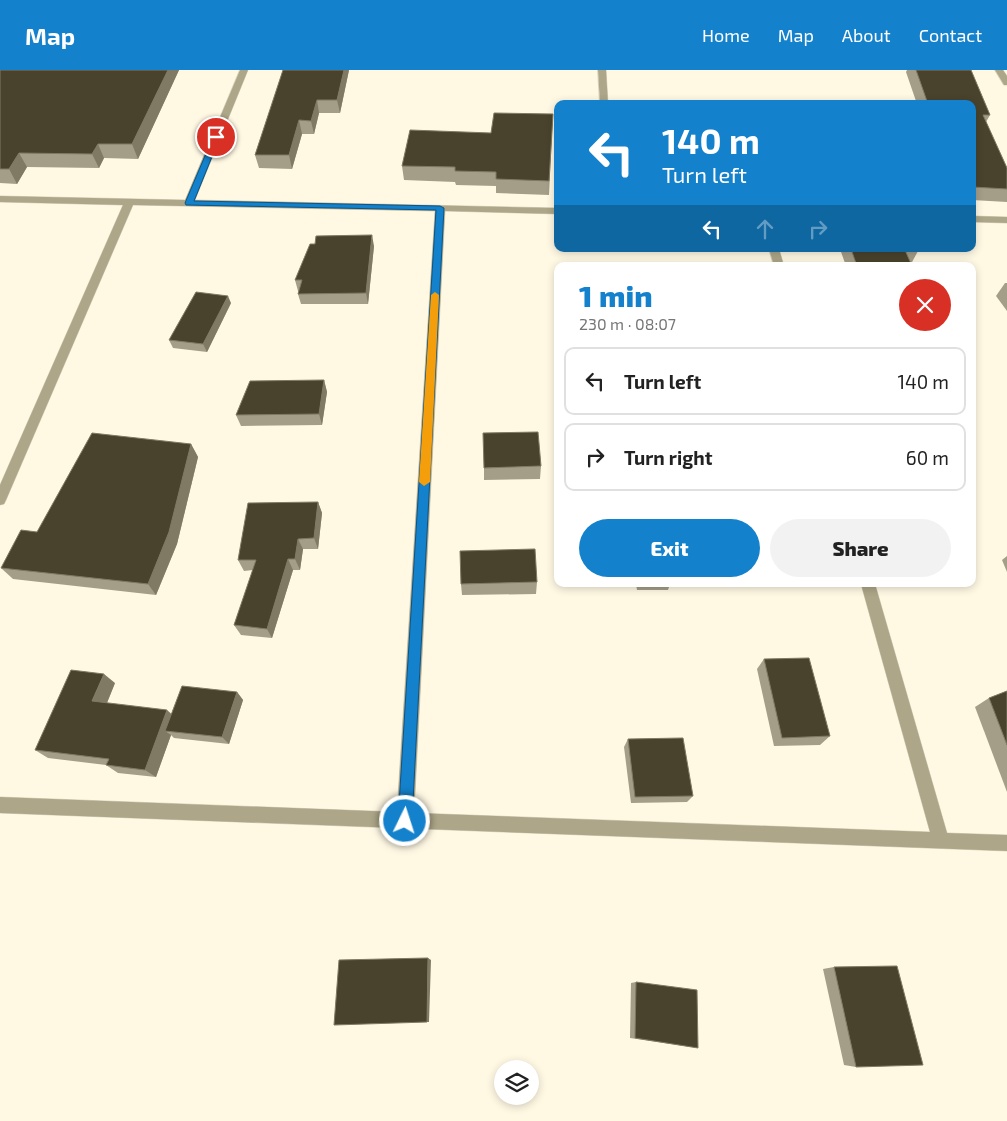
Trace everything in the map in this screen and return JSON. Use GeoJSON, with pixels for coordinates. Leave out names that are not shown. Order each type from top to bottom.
{"type":"FeatureCollection","features":[{"type":"Feature","properties":{"kind":"street"},"geometry":{"type":"LineString","coordinates":[[189,203],[244,70]]}},
{"type":"Feature","properties":{"kind":"street"},"geometry":{"type":"LineString","coordinates":[[602,70],[604,100]]}},
{"type":"Feature","properties":{"kind":"street"},"geometry":{"type":"LineString","coordinates":[[999,70],[1007,83]]}},
{"type":"Feature","properties":{"kind":"street"},"geometry":{"type":"LineString","coordinates":[[0,199],[554,211]]}},
{"type":"Feature","properties":{"kind":"street"},"geometry":{"type":"LineString","coordinates":[[0,500],[129,202]]}},
{"type":"Feature","properties":{"kind":"street"},"geometry":{"type":"LineString","coordinates":[[405,821],[440,208]]}},
{"type":"Feature","properties":{"kind":"street"},"geometry":{"type":"LineString","coordinates":[[976,219],[1007,220]]}},
{"type":"Feature","properties":{"kind":"street"},"geometry":{"type":"LineString","coordinates":[[869,587],[941,841]]}},
{"type":"Feature","properties":{"kind":"street"},"geometry":{"type":"LineString","coordinates":[[0,805],[1007,843]]}},
{"type":"Feature","properties":{"kind":"building"},"geometry":{"type":"Polygon","coordinates":[[[0,70],[168,70],[132,144],[98,144],[92,154],[19,153],[9,169],[0,169],[0,70]]]}},
{"type":"Feature","properties":{"kind":"building"},"geometry":{"type":"Polygon","coordinates":[[[283,70],[344,70],[337,100],[317,100],[311,121],[299,120],[289,155],[255,155],[283,70]]]}},
{"type":"Feature","properties":{"kind":"building"},"geometry":{"type":"Polygon","coordinates":[[[916,70],[971,70],[990,115],[983,115],[1007,168],[1007,189],[976,187],[976,100],[927,100],[916,70]]]}},
{"type":"Feature","properties":{"kind":"building"},"geometry":{"type":"Polygon","coordinates":[[[494,113],[553,114],[549,181],[496,179],[496,172],[455,171],[455,167],[402,166],[410,130],[491,133],[494,113]]]}},
{"type":"Feature","properties":{"kind":"building"},"geometry":{"type":"Polygon","coordinates":[[[372,235],[366,293],[298,294],[302,280],[295,280],[310,244],[315,244],[316,236],[372,235]]]}},
{"type":"Feature","properties":{"kind":"building"},"geometry":{"type":"Polygon","coordinates":[[[852,252],[906,252],[910,262],[856,262],[852,252]]]}},
{"type":"Feature","properties":{"kind":"building"},"geometry":{"type":"Polygon","coordinates":[[[196,292],[228,296],[203,344],[169,340],[196,292]]]}},
{"type":"Feature","properties":{"kind":"building"},"geometry":{"type":"Polygon","coordinates":[[[324,380],[319,414],[236,415],[250,381],[324,380]]]}},
{"type":"Feature","properties":{"kind":"building"},"geometry":{"type":"Polygon","coordinates":[[[538,432],[541,466],[484,468],[483,433],[538,432]]]}},
{"type":"Feature","properties":{"kind":"building"},"geometry":{"type":"Polygon","coordinates":[[[92,433],[191,444],[169,532],[148,584],[1,568],[21,530],[37,532],[92,433]]]}},
{"type":"Feature","properties":{"kind":"building"},"geometry":{"type":"Polygon","coordinates":[[[318,502],[314,538],[298,539],[295,559],[288,559],[267,629],[234,625],[256,560],[238,560],[248,503],[318,502]]]}},
{"type":"Feature","properties":{"kind":"building"},"geometry":{"type":"Polygon","coordinates":[[[535,549],[537,582],[461,584],[460,551],[535,549]]]}},
{"type":"Feature","properties":{"kind":"building"},"geometry":{"type":"Polygon","coordinates":[[[809,658],[830,736],[782,738],[764,659],[809,658]]]}},
{"type":"Feature","properties":{"kind":"building"},"geometry":{"type":"Polygon","coordinates":[[[71,670],[104,674],[92,701],[167,710],[145,770],[106,765],[109,759],[35,750],[71,670]]]}},
{"type":"Feature","properties":{"kind":"building"},"geometry":{"type":"Polygon","coordinates":[[[182,686],[237,692],[222,737],[165,731],[182,686]]]}},
{"type":"Feature","properties":{"kind":"building"},"geometry":{"type":"Polygon","coordinates":[[[1007,691],[1007,745],[989,698],[1007,691]]]}},
{"type":"Feature","properties":{"kind":"building"},"geometry":{"type":"Polygon","coordinates":[[[683,738],[693,796],[635,797],[628,739],[683,738]]]}},
{"type":"Feature","properties":{"kind":"building"},"geometry":{"type":"Polygon","coordinates":[[[428,958],[427,1022],[334,1025],[339,960],[428,958]]]}},
{"type":"Feature","properties":{"kind":"building"},"geometry":{"type":"Polygon","coordinates":[[[897,966],[923,1065],[856,1067],[834,967],[897,966]]]}},
{"type":"Feature","properties":{"kind":"building"},"geometry":{"type":"Polygon","coordinates":[[[636,982],[697,990],[698,1048],[635,1038],[636,982]]]}},
{"type":"Feature","properties":{"kind":"slow traffic"},"geometry":{"type":"LineString","coordinates":[[424,482],[435,295]]}},
{"type":"Feature","properties":{"kind":"route"},"geometry":{"type":"LineString","coordinates":[[216,137],[189,203],[440,208],[405,821]]}}]}
